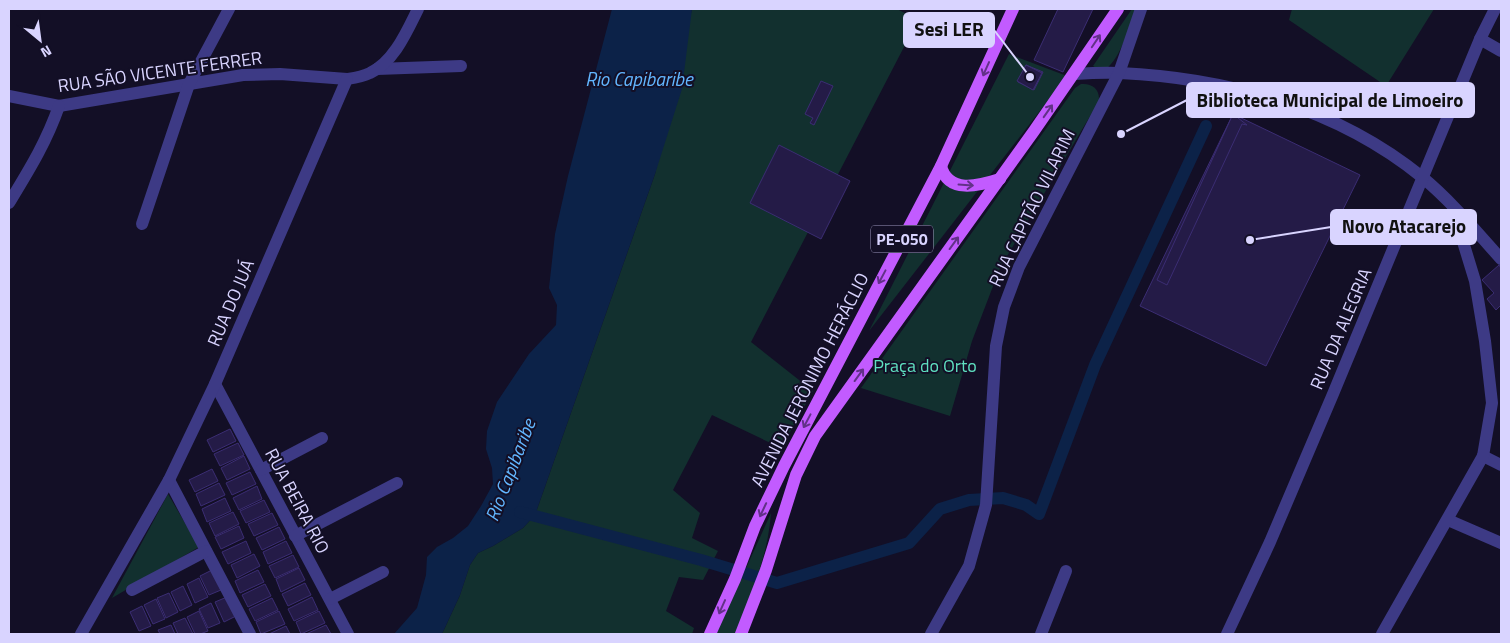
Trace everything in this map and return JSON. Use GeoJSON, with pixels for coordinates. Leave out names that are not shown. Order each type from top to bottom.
{"type":"FeatureCollection","features":[{"type":"Feature","properties":{"kind":"main road","name":"AVENIDA JERÔNIMO HERÁCLIO"},"geometry":{"type":"LineString","coordinates":[[710,634],[735,579],[755,526],[784,466],[941,166],[1013,9]]}},
{"type":"Feature","properties":{"kind":"main road","name":"AVENIDA JERÔNIMO HERÁCLIO"},"geometry":{"type":"LineString","coordinates":[[741,634],[766,570],[796,475],[815,436],[1000,179],[1118,9]]}},
{"type":"Feature","properties":{"kind":"main road"},"geometry":{"type":"LineString","coordinates":[[941,166],[942,172],[948,180],[964,186],[987,184],[1000,179]]}},
{"type":"Feature","properties":{"kind":"street"},"geometry":{"type":"LineString","coordinates":[[142,224],[189,84],[229,9]]}},
{"type":"Feature","properties":{"kind":"street"},"geometry":{"type":"LineString","coordinates":[[377,69],[401,42],[418,9]]}},
{"type":"Feature","properties":{"kind":"street","name":"RUA CAPITÃO VILARIM"},"geometry":{"type":"LineString","coordinates":[[931,634],[970,566],[986,505],[996,346],[1004,307],[1019,267],[1119,73],[1141,9]]}},
{"type":"Feature","properties":{"kind":"street","name":"RUA DA ALEGRIA"},"geometry":{"type":"LineString","coordinates":[[1228,634],[1285,507],[1480,39],[1495,9]]}},
{"type":"Feature","properties":{"kind":"street"},"geometry":{"type":"LineString","coordinates":[[1480,39],[1501,51]]}},
{"type":"Feature","properties":{"kind":"street"},"geometry":{"type":"LineString","coordinates":[[347,79],[362,76],[377,69],[461,66]]}},
{"type":"Feature","properties":{"kind":"street"},"geometry":{"type":"LineString","coordinates":[[1074,74],[1119,73],[1168,77],[1245,90],[1276,99],[1340,126],[1396,157],[1423,178],[1451,204],[1501,259]]}},
{"type":"Feature","properties":{"kind":"street","name":"RUA SÃO VICENTE FERRER"},"geometry":{"type":"LineString","coordinates":[[9,96],[59,106],[243,75],[298,74],[347,79]]}},
{"type":"Feature","properties":{"kind":"street","name":"RUA DO JUÁ"},"geometry":{"type":"LineString","coordinates":[[83,631],[169,480],[215,384],[347,79]]}},
{"type":"Feature","properties":{"kind":"street"},"geometry":{"type":"LineString","coordinates":[[9,203],[49,134],[59,106]]}},
{"type":"Feature","properties":{"kind":"street"},"geometry":{"type":"LineString","coordinates":[[1382,634],[1483,456],[1496,406],[1475,281],[1451,204]]}},
{"type":"Feature","properties":{"kind":"street","name":"RUA BEIRA RIO"},"geometry":{"type":"LineString","coordinates":[[215,384],[348,634]]}},
{"type":"Feature","properties":{"kind":"street"},"geometry":{"type":"LineString","coordinates":[[261,470],[322,438]]}},
{"type":"Feature","properties":{"kind":"street"},"geometry":{"type":"LineString","coordinates":[[1483,456],[1501,465]]}},
{"type":"Feature","properties":{"kind":"street"},"geometry":{"type":"LineString","coordinates":[[169,480],[247,633]]}},
{"type":"Feature","properties":{"kind":"street"},"geometry":{"type":"LineString","coordinates":[[295,536],[397,484]]}},
{"type":"Feature","properties":{"kind":"street"},"geometry":{"type":"LineString","coordinates":[[1448,520],[1501,543]]}},
{"type":"Feature","properties":{"kind":"street"},"geometry":{"type":"LineString","coordinates":[[132,590],[206,551]]}},
{"type":"Feature","properties":{"kind":"street"},"geometry":{"type":"LineString","coordinates":[[1041,634],[1066,571]]}},
{"type":"Feature","properties":{"kind":"street"},"geometry":{"type":"LineString","coordinates":[[330,599],[383,572]]}},
{"type":"Feature","properties":{"kind":"green space"},"geometry":{"type":"Polygon","coordinates":[[[692,9],[897,9],[918,20],[751,342],[813,391],[781,448],[712,415],[673,490],[700,513],[692,538],[718,551],[703,580],[679,577],[666,611],[694,628],[692,634],[442,634],[460,595],[470,565],[478,553],[523,528],[535,515],[655,174],[692,9]]]}},
{"type":"Feature","properties":{"kind":"green space"},"geometry":{"type":"Polygon","coordinates":[[[1132,9],[1136,9],[1124,42],[1116,57],[1105,70],[1093,66],[1132,9]]]}},
{"type":"Feature","properties":{"kind":"green space"},"geometry":{"type":"Polygon","coordinates":[[[1292,9],[1434,9],[1386,86],[1289,20],[1292,9]]]}},
{"type":"Feature","properties":{"kind":"green space"},"geometry":{"type":"Polygon","coordinates":[[[1009,54],[1067,76],[869,331],[1009,54]]]}},
{"type":"Feature","properties":{"kind":"green space","name":"Praça do Orto"},"geometry":{"type":"Polygon","coordinates":[[[1081,84],[1092,86],[1097,90],[1099,101],[1000,268],[972,341],[950,416],[861,388],[1075,88],[1081,84]]]}},
{"type":"Feature","properties":{"kind":"green space"},"geometry":{"type":"Polygon","coordinates":[[[168,494],[199,547],[112,598],[168,494]]]}},
{"type":"Feature","properties":{"kind":"green space"},"geometry":{"type":"Polygon","coordinates":[[[771,513],[763,560],[736,634],[716,634],[771,513]]]}},
{"type":"Feature","properties":{"kind":"water","name":"Rio Capibaribe"},"geometry":{"type":"Polygon","coordinates":[[[612,9],[692,9],[682,89],[655,174],[535,515],[523,528],[478,553],[470,565],[460,595],[442,634],[394,634],[417,608],[426,575],[427,557],[437,547],[453,538],[468,526],[493,484],[492,468],[486,449],[487,431],[497,402],[529,354],[556,325],[557,305],[549,288],[555,234],[568,176],[612,9]]]}},
{"type":"Feature","properties":{"kind":"building"},"geometry":{"type":"Polygon","coordinates":[[[1058,9],[1093,9],[1063,72],[1034,60],[1058,9]]]}},
{"type":"Feature","properties":{"kind":"building"},"geometry":{"type":"Polygon","coordinates":[[[1026,65],[1043,72],[1034,90],[1018,82],[1026,65]]]}},
{"type":"Feature","properties":{"kind":"building"},"geometry":{"type":"Polygon","coordinates":[[[1026,65],[1042,73],[1033,90],[1017,81],[1026,65]]]}},
{"type":"Feature","properties":{"kind":"building"},"geometry":{"type":"Polygon","coordinates":[[[821,81],[833,86],[814,125],[810,123],[813,118],[805,114],[821,81]]]}},
{"type":"Feature","properties":{"kind":"building"},"geometry":{"type":"Polygon","coordinates":[[[1233,114],[1360,175],[1266,366],[1140,306],[1233,114]]]}},
{"type":"Feature","properties":{"kind":"building"},"geometry":{"type":"Polygon","coordinates":[[[1233,114],[1247,125],[1242,124],[1167,285],[1157,280],[1233,114]]]}},
{"type":"Feature","properties":{"kind":"building"},"geometry":{"type":"Polygon","coordinates":[[[779,145],[850,181],[821,239],[750,203],[779,145]]]}},
{"type":"Feature","properties":{"kind":"building"},"geometry":{"type":"Polygon","coordinates":[[[1499,265],[1501,268],[1501,305],[1496,310],[1487,299],[1494,293],[1482,280],[1499,265]]]}},
{"type":"Feature","properties":{"kind":"building"},"geometry":{"type":"Polygon","coordinates":[[[230,429],[236,441],[213,452],[207,440],[230,429]]]}},
{"type":"Feature","properties":{"kind":"building"},"geometry":{"type":"Polygon","coordinates":[[[238,443],[244,455],[220,466],[214,454],[238,443]]]}},
{"type":"Feature","properties":{"kind":"building"},"geometry":{"type":"Polygon","coordinates":[[[244,456],[250,469],[227,480],[221,468],[244,456]]]}},
{"type":"Feature","properties":{"kind":"building"},"geometry":{"type":"Polygon","coordinates":[[[212,469],[218,481],[195,492],[189,480],[212,469]]]}},
{"type":"Feature","properties":{"kind":"building"},"geometry":{"type":"Polygon","coordinates":[[[250,472],[256,484],[232,495],[226,483],[250,472]]]}},
{"type":"Feature","properties":{"kind":"building"},"geometry":{"type":"Polygon","coordinates":[[[219,483],[225,495],[201,506],[196,494],[219,483]]]}},
{"type":"Feature","properties":{"kind":"building"},"geometry":{"type":"Polygon","coordinates":[[[257,486],[262,499],[239,510],[233,498],[257,486]]]}},
{"type":"Feature","properties":{"kind":"building"},"geometry":{"type":"Polygon","coordinates":[[[225,498],[231,511],[207,522],[202,509],[225,498]]]}},
{"type":"Feature","properties":{"kind":"building"},"geometry":{"type":"Polygon","coordinates":[[[264,500],[270,512],[246,523],[240,511],[264,500]]]}},
{"type":"Feature","properties":{"kind":"building"},"geometry":{"type":"Polygon","coordinates":[[[233,512],[239,524],[215,536],[209,523],[233,512]]]}},
{"type":"Feature","properties":{"kind":"building"},"geometry":{"type":"Polygon","coordinates":[[[272,513],[278,525],[254,536],[248,524],[272,513]]]}},
{"type":"Feature","properties":{"kind":"building"},"geometry":{"type":"Polygon","coordinates":[[[239,526],[244,538],[221,549],[215,537],[239,526]]]}},
{"type":"Feature","properties":{"kind":"building"},"geometry":{"type":"Polygon","coordinates":[[[279,527],[285,539],[262,550],[256,538],[279,527]]]}},
{"type":"Feature","properties":{"kind":"building"},"geometry":{"type":"Polygon","coordinates":[[[246,541],[251,553],[228,564],[222,552],[246,541]]]}},
{"type":"Feature","properties":{"kind":"building"},"geometry":{"type":"Polygon","coordinates":[[[286,541],[292,553],[268,564],[263,552],[286,541]]]}},
{"type":"Feature","properties":{"kind":"building"},"geometry":{"type":"Polygon","coordinates":[[[254,554],[260,566],[237,578],[231,565],[254,554]]]}},
{"type":"Feature","properties":{"kind":"building"},"geometry":{"type":"Polygon","coordinates":[[[293,555],[299,567],[275,578],[269,566],[293,555]]]}},
{"type":"Feature","properties":{"kind":"building"},"geometry":{"type":"Polygon","coordinates":[[[299,568],[305,580],[281,592],[276,579],[299,568]]]}},
{"type":"Feature","properties":{"kind":"building"},"geometry":{"type":"Polygon","coordinates":[[[212,570],[221,590],[209,595],[200,576],[212,570]]]}},
{"type":"Feature","properties":{"kind":"building"},"geometry":{"type":"Polygon","coordinates":[[[258,570],[264,582],[240,593],[235,581],[258,570]]]}},
{"type":"Feature","properties":{"kind":"building"},"geometry":{"type":"Polygon","coordinates":[[[199,578],[208,597],[195,603],[187,584],[199,578]]]}},
{"type":"Feature","properties":{"kind":"building"},"geometry":{"type":"Polygon","coordinates":[[[305,583],[311,595],[288,606],[282,594],[305,583]]]}},
{"type":"Feature","properties":{"kind":"building"},"geometry":{"type":"Polygon","coordinates":[[[265,584],[271,596],[248,607],[242,595],[265,584]]]}},
{"type":"Feature","properties":{"kind":"building"},"geometry":{"type":"Polygon","coordinates":[[[183,586],[192,605],[180,611],[171,592],[183,586]]]}},
{"type":"Feature","properties":{"kind":"building"},"geometry":{"type":"Polygon","coordinates":[[[169,593],[178,612],[166,618],[157,598],[169,593]]]}},
{"type":"Feature","properties":{"kind":"building"},"geometry":{"type":"Polygon","coordinates":[[[227,597],[236,616],[224,622],[215,602],[227,597]]]}},
{"type":"Feature","properties":{"kind":"building"},"geometry":{"type":"Polygon","coordinates":[[[312,597],[318,610],[294,621],[288,609],[312,597]]]}},
{"type":"Feature","properties":{"kind":"building"},"geometry":{"type":"Polygon","coordinates":[[[272,598],[278,610],[255,621],[249,609],[272,598]]]}},
{"type":"Feature","properties":{"kind":"building"},"geometry":{"type":"Polygon","coordinates":[[[156,599],[165,619],[153,624],[144,605],[156,599]]]}},
{"type":"Feature","properties":{"kind":"building"},"geometry":{"type":"Polygon","coordinates":[[[211,603],[220,623],[208,628],[199,609],[211,603]]]}},
{"type":"Feature","properties":{"kind":"building"},"geometry":{"type":"Polygon","coordinates":[[[142,606],[151,626],[139,631],[130,612],[142,606]]]}},
{"type":"Feature","properties":{"kind":"building"},"geometry":{"type":"Polygon","coordinates":[[[199,611],[208,631],[195,634],[187,617],[199,611]]]}},
{"type":"Feature","properties":{"kind":"building"},"geometry":{"type":"Polygon","coordinates":[[[279,611],[285,624],[261,634],[256,622],[279,611]]]}},
{"type":"Feature","properties":{"kind":"building"},"geometry":{"type":"Polygon","coordinates":[[[319,611],[325,623],[301,634],[296,622],[319,611]]]}},
{"type":"Feature","properties":{"kind":"building"},"geometry":{"type":"Polygon","coordinates":[[[185,618],[193,634],[178,634],[173,623],[185,618]]]}},
{"type":"Feature","properties":{"kind":"building"},"geometry":{"type":"Polygon","coordinates":[[[171,625],[175,634],[160,634],[158,630],[171,625]]]}},
{"type":"Feature","properties":{"kind":"building"},"geometry":{"type":"Polygon","coordinates":[[[326,625],[331,634],[306,634],[326,625]]]}},
{"type":"Feature","properties":{"kind":"building"},"geometry":{"type":"Polygon","coordinates":[[[286,626],[290,634],[269,634],[286,626]]]}},
{"type":"Feature","properties":{"kind":"waterway"},"geometry":{"type":"LineString","coordinates":[[520,512],[701,560],[777,583],[909,543],[940,509],[969,500],[1003,498],[1026,505],[1039,514],[1095,365],[1206,126]]}},
{"type":"Feature","properties":{"kind":"place","name":"Sesi LER"},"geometry":{"type":"Point","coordinates":[1030,77]}},
{"type":"Feature","properties":{"kind":"place","name":"Biblioteca Municipal de Limoeiro"},"geometry":{"type":"Point","coordinates":[1121,134]}},
{"type":"Feature","properties":{"kind":"place","name":"Novo Atacarejo"},"geometry":{"type":"Point","coordinates":[1250,240]}}]}
